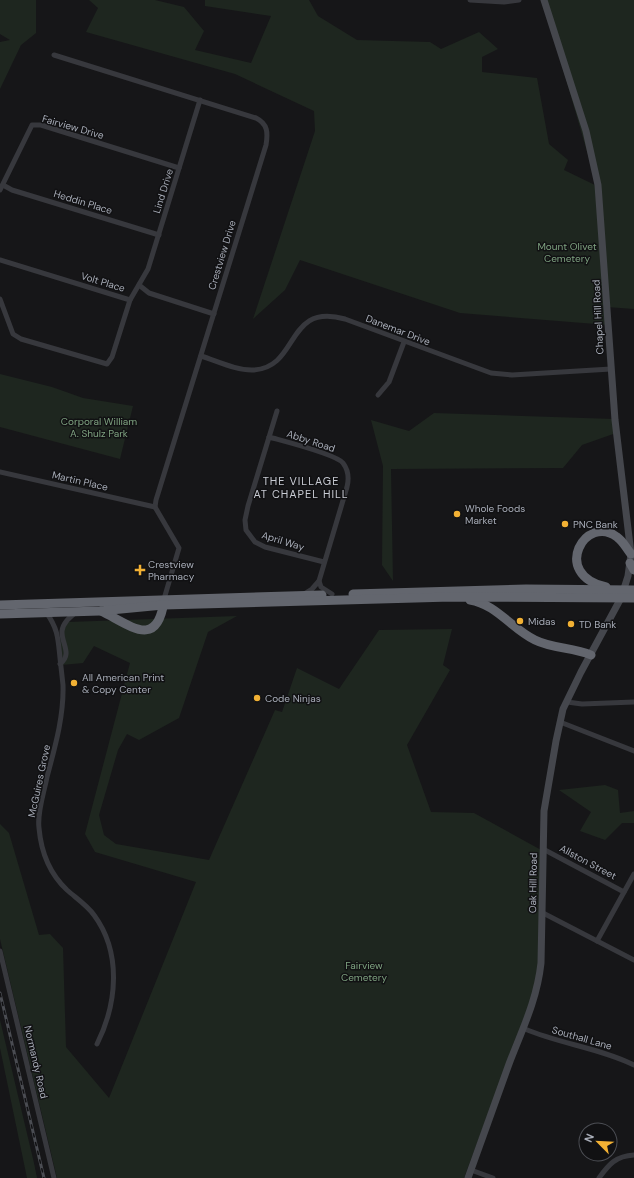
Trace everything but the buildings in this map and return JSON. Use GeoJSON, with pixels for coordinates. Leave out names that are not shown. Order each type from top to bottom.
{"type":"FeatureCollection","features":[{"type":"Feature","properties":{"kind":"highway"},"geometry":{"type":"LineString","coordinates":[[632,562],[616,536],[601,532],[588,536],[581,542],[576,553],[577,566],[587,580],[634,598]]}},
{"type":"Feature","properties":{"kind":"highway"},"geometry":{"type":"LineString","coordinates":[[0,614],[100,610],[164,602],[332,594],[526,589],[622,594]]}},
{"type":"Feature","properties":{"kind":"highway"},"geometry":{"type":"LineString","coordinates":[[0,606],[622,594],[634,590]]}},
{"type":"Feature","properties":{"kind":"highway"},"geometry":{"type":"LineString","coordinates":[[450,597],[474,601],[488,606],[525,634],[544,644],[573,649],[590,655]]}},
{"type":"Feature","properties":{"kind":"highway"},"geometry":{"type":"LineString","coordinates":[[100,610],[140,630],[148,631],[159,623],[164,602]]}},
{"type":"Feature","properties":{"kind":"street"},"geometry":{"type":"LineString","coordinates":[[470,0],[504,2],[519,0]]}},
{"type":"Feature","properties":{"kind":"street","name":"Chapel Hill Road"},"geometry":{"type":"LineString","coordinates":[[544,0],[586,131],[598,185],[610,369],[632,562],[622,594]]}},
{"type":"Feature","properties":{"kind":"street","name":"Crestview Drive"},"geometry":{"type":"LineString","coordinates":[[54,55],[260,120],[266,126],[268,133],[266,145],[200,356],[155,507]]}},
{"type":"Feature","properties":{"kind":"street","name":"Lind Drive"},"geometry":{"type":"LineString","coordinates":[[139,285],[148,268],[159,235],[200,100]]}},
{"type":"Feature","properties":{"kind":"street","name":"Fairview Drive"},"geometry":{"type":"LineString","coordinates":[[0,190],[32,125],[41,125],[179,168]]}},
{"type":"Feature","properties":{"kind":"street","name":"Heddin Place"},"geometry":{"type":"LineString","coordinates":[[3,185],[12,190],[159,235]]}},
{"type":"Feature","properties":{"kind":"street","name":"Volt Place"},"geometry":{"type":"LineString","coordinates":[[0,260],[130,300],[139,285],[149,293],[214,314]]}},
{"type":"Feature","properties":{"kind":"street"},"geometry":{"type":"LineString","coordinates":[[0,299],[13,334],[21,339],[107,364],[112,358],[130,300]]}},
{"type":"Feature","properties":{"kind":"street","name":"Danemar Drive"},"geometry":{"type":"LineString","coordinates":[[200,356],[245,369],[264,368],[280,358],[296,332],[302,326],[323,316],[336,317],[345,320],[496,374],[512,375],[610,369]]}},
{"type":"Feature","properties":{"kind":"street"},"geometry":{"type":"LineString","coordinates":[[378,395],[389,382],[404,342]]}},
{"type":"Feature","properties":{"kind":"street","name":"April Way"},"geometry":{"type":"LineString","coordinates":[[278,410],[248,506],[245,520],[246,530],[248,535],[259,544],[324,562]]}},
{"type":"Feature","properties":{"kind":"street","name":"Abby Road"},"geometry":{"type":"LineString","coordinates":[[269,437],[338,459],[347,469],[347,487],[318,581]]}},
{"type":"Feature","properties":{"kind":"street","name":"Martin Place"},"geometry":{"type":"LineString","coordinates":[[0,472],[155,507]]}},
{"type":"Feature","properties":{"kind":"street"},"geometry":{"type":"LineString","coordinates":[[155,507],[179,548],[164,602]]}},
{"type":"Feature","properties":{"kind":"street"},"geometry":{"type":"LineString","coordinates":[[302,595],[312,589],[318,581],[321,588],[332,594]]}},
{"type":"Feature","properties":{"kind":"street","name":"Oak Hill Road"},"geometry":{"type":"LineString","coordinates":[[468,1178],[510,1062],[533,1007],[540,978],[546,792],[560,722],[566,702],[622,594]]}},
{"type":"Feature","properties":{"kind":"street","name":"McGuires Grove"},"geometry":{"type":"LineString","coordinates":[[60,664],[65,661],[66,656],[62,634],[63,626],[76,611]]}},
{"type":"Feature","properties":{"kind":"street","name":"McGuires Grove"},"geometry":{"type":"LineString","coordinates":[[46,612],[55,626],[63,685],[61,717],[40,811],[38,827],[46,859],[53,873],[66,889],[93,914],[103,930],[111,952],[114,973],[111,997],[104,1030],[97,1044]]}},
{"type":"Feature","properties":{"kind":"street"},"geometry":{"type":"LineString","coordinates":[[566,702],[582,704],[634,702]]}},
{"type":"Feature","properties":{"kind":"street"},"geometry":{"type":"LineString","coordinates":[[560,722],[634,752]]}},
{"type":"Feature","properties":{"kind":"street","name":"Allston Street"},"geometry":{"type":"LineString","coordinates":[[543,849],[624,892]]}},
{"type":"Feature","properties":{"kind":"street"},"geometry":{"type":"LineString","coordinates":[[597,941],[634,874]]}},
{"type":"Feature","properties":{"kind":"street"},"geometry":{"type":"LineString","coordinates":[[543,913],[634,960]]}},
{"type":"Feature","properties":{"kind":"street","name":"Normandy Road"},"geometry":{"type":"LineString","coordinates":[[0,951],[54,1178]]}},
{"type":"Feature","properties":{"kind":"street","name":"Southall Lane"},"geometry":{"type":"LineString","coordinates":[[525,1028],[564,1043],[618,1057],[634,1065]]}},
{"type":"Feature","properties":{"kind":"street"},"geometry":{"type":"LineString","coordinates":[[599,1178],[614,1160],[623,1156],[634,1155]]}},
{"type":"Feature","properties":{"kind":"street"},"geometry":{"type":"LineString","coordinates":[[471,1170],[493,1178]]}},
{"type":"Feature","properties":{"kind":"green space"},"geometry":{"type":"Polygon","coordinates":[[[0,0],[36,0],[36,33],[21,45],[0,89],[0,42],[10,40],[0,34],[0,0]]]}},
{"type":"Feature","properties":{"kind":"green space","name":"Mount Olivet Cemetery"},"geometry":{"type":"Polygon","coordinates":[[[89,0],[155,0],[184,7],[204,31],[195,50],[251,63],[271,16],[205,6],[205,0],[309,0],[318,16],[357,40],[430,42],[441,49],[479,32],[498,49],[482,57],[482,72],[537,78],[549,144],[568,160],[564,170],[597,186],[543,0],[634,0],[634,309],[607,307],[608,325],[460,313],[300,260],[285,290],[253,319],[315,131],[314,111],[235,74],[86,32],[98,8],[89,0]]]}},
{"type":"Feature","properties":{"kind":"green space","name":"Corporal William A. Shulz Park"},"geometry":{"type":"Polygon","coordinates":[[[0,374],[52,387],[83,398],[133,406],[120,459],[0,427],[0,374]]]}},
{"type":"Feature","properties":{"kind":"green space"},"geometry":{"type":"Polygon","coordinates":[[[434,413],[614,419],[616,433],[582,445],[563,468],[391,469],[393,581],[382,565],[383,466],[371,420],[409,431],[434,413]]]}},
{"type":"Feature","properties":{"kind":"green space","name":"Fairview Cemetery"},"geometry":{"type":"Polygon","coordinates":[[[237,616],[208,632],[179,718],[139,740],[127,734],[118,750],[99,815],[104,835],[116,844],[209,860],[275,710],[282,712],[297,668],[339,689],[379,630],[452,629],[443,665],[450,670],[407,745],[431,812],[474,813],[543,851],[540,975],[464,1178],[57,1178],[0,939],[0,824],[9,833],[39,935],[50,934],[63,948],[66,1047],[109,1098],[196,882],[95,852],[85,834],[130,663],[94,646],[83,663],[61,665],[60,636],[68,622],[237,616]]]}},
{"type":"Feature","properties":{"kind":"green space"},"geometry":{"type":"Polygon","coordinates":[[[605,785],[618,790],[620,813],[634,811],[634,823],[622,823],[605,840],[580,831],[591,812],[559,790],[605,785]]]}},
{"type":"Feature","properties":{"kind":"green space"},"geometry":{"type":"Polygon","coordinates":[[[0,1020],[37,1178],[27,1178],[0,1048],[0,1020]]]}},
{"type":"Feature","properties":{"kind":"railway"},"geometry":{"type":"LineString","coordinates":[[0,993],[44,1178]]}},
{"type":"Feature","properties":{"kind":"place","name":"Whole Foods Market"},"geometry":{"type":"Point","coordinates":[457,514]}},
{"type":"Feature","properties":{"kind":"place","name":"PNC Bank"},"geometry":{"type":"Point","coordinates":[565,524]}},
{"type":"Feature","properties":{"kind":"place","name":"Crestview Pharmacy"},"geometry":{"type":"Point","coordinates":[140,570]}},
{"type":"Feature","properties":{"kind":"place","name":"Midas"},"geometry":{"type":"Point","coordinates":[520,621]}},
{"type":"Feature","properties":{"kind":"place","name":"TD Bank"},"geometry":{"type":"Point","coordinates":[571,624]}},
{"type":"Feature","properties":{"kind":"place","name":"All American Print & Copy Center"},"geometry":{"type":"Point","coordinates":[74,683]}},
{"type":"Feature","properties":{"kind":"place","name":"Code Ninjas"},"geometry":{"type":"Point","coordinates":[257,698]}},
{"type":"Feature","properties":{"kind":"district","name":"THE VILLAGE AT CHAPEL HILL"},"geometry":{"type":"Point","coordinates":[301,487]}}]}
